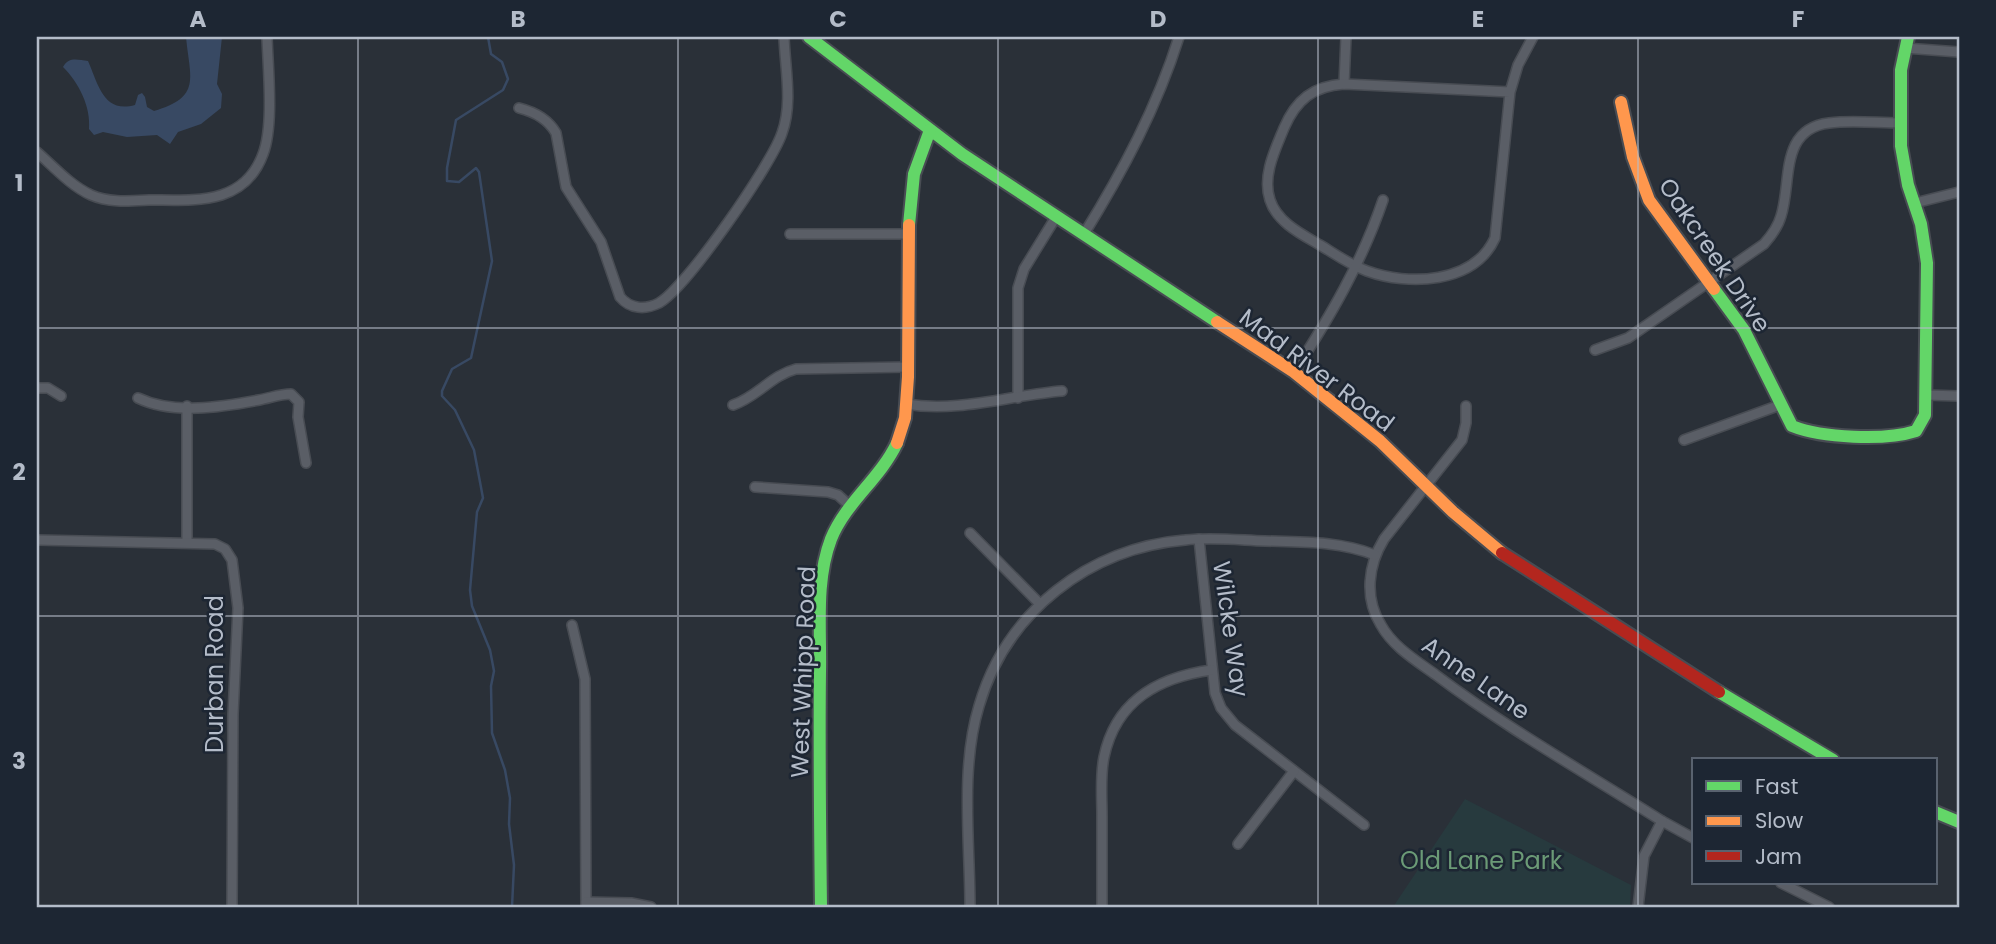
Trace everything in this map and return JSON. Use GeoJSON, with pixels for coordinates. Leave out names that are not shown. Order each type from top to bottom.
{"type":"FeatureCollection","features":[{"type":"Feature","properties":{"kind":"street"},"geometry":{"type":"LineString","coordinates":[[37,152],[79,188],[106,200],[202,200],[233,191],[258,166],[267,142],[267,37]]}},
{"type":"Feature","properties":{"kind":"street"},"geometry":{"type":"LineString","coordinates":[[519,108],[539,116],[552,126],[556,134],[566,187],[601,242],[620,297],[625,303],[635,307],[650,307],[664,299],[685,279],[756,179],[783,132],[787,76],[784,37]]}},
{"type":"Feature","properties":{"kind":"street","name":"Mad River Road"},"geometry":{"type":"LineString","coordinates":[[809,37],[930,130],[1056,217],[1294,372],[1380,441],[1480,536],[1531,574],[1830,758]]}},
{"type":"Feature","properties":{"kind":"street"},"geometry":{"type":"LineString","coordinates":[[1084,234],[1131,154],[1155,104],[1179,37]]}},
{"type":"Feature","properties":{"kind":"street"},"geometry":{"type":"LineString","coordinates":[[1344,85],[1346,37]]}},
{"type":"Feature","properties":{"kind":"street"},"geometry":{"type":"LineString","coordinates":[[1510,92],[1344,85],[1325,86],[1312,92],[1302,98],[1293,110],[1280,138],[1268,175],[1267,186],[1272,207],[1281,219],[1296,230],[1356,266],[1385,276],[1420,279],[1460,271],[1484,256],[1491,248],[1497,229],[1510,92],[1518,65],[1533,37]]}},
{"type":"Feature","properties":{"kind":"street"},"geometry":{"type":"LineString","coordinates":[[1959,52],[1907,42],[1901,70],[1900,123],[1904,166],[1927,263],[1926,395],[1959,396]]}},
{"type":"Feature","properties":{"kind":"street","name":"Oakcreek Drive"},"geometry":{"type":"LineString","coordinates":[[1621,102],[1643,189],[1664,223],[1744,330],[1792,426],[1803,433],[1896,437],[1909,435],[1919,428],[1925,415],[1926,395]]}},
{"type":"Feature","properties":{"kind":"street"},"geometry":{"type":"LineString","coordinates":[[1595,349],[1628,338],[1764,244],[1772,235],[1782,214],[1791,153],[1801,136],[1828,123],[1900,123]]}},
{"type":"Feature","properties":{"kind":"street","name":"West Whipp Road"},"geometry":{"type":"LineString","coordinates":[[821,907],[819,699],[822,597],[830,544],[841,519],[891,457],[901,434],[908,367],[909,234],[916,164],[930,130]]}},
{"type":"Feature","properties":{"kind":"street"},"geometry":{"type":"LineString","coordinates":[[1914,203],[1959,192]]}},
{"type":"Feature","properties":{"kind":"street"},"geometry":{"type":"LineString","coordinates":[[1294,372],[1331,315],[1356,266],[1383,200]]}},
{"type":"Feature","properties":{"kind":"street"},"geometry":{"type":"LineString","coordinates":[[1018,398],[1018,288],[1024,269],[1056,217]]}},
{"type":"Feature","properties":{"kind":"street"},"geometry":{"type":"LineString","coordinates":[[790,234],[909,234]]}},
{"type":"Feature","properties":{"kind":"street"},"geometry":{"type":"LineString","coordinates":[[733,405],[752,397],[781,374],[796,369],[908,367]]}},
{"type":"Feature","properties":{"kind":"street"},"geometry":{"type":"LineString","coordinates":[[37,388],[48,388],[61,396]]}},
{"type":"Feature","properties":{"kind":"street"},"geometry":{"type":"LineString","coordinates":[[906,404],[976,404],[1062,391]]}},
{"type":"Feature","properties":{"kind":"street"},"geometry":{"type":"LineString","coordinates":[[138,398],[158,405],[187,406],[244,402],[291,394],[299,401],[298,417],[306,463]]}},
{"type":"Feature","properties":{"kind":"street"},"geometry":{"type":"LineString","coordinates":[[1684,440],[1780,405]]}},
{"type":"Feature","properties":{"kind":"street"},"geometry":{"type":"LineString","coordinates":[[187,406],[187,542]]}},
{"type":"Feature","properties":{"kind":"street","name":"Anne Lane"},"geometry":{"type":"LineString","coordinates":[[1466,406],[1462,440],[1384,539],[1375,555],[1370,582],[1374,610],[1382,627],[1404,651],[1495,717],[1692,837]]}},
{"type":"Feature","properties":{"kind":"street"},"geometry":{"type":"LineString","coordinates":[[755,487],[828,492],[838,495],[850,506]]}},
{"type":"Feature","properties":{"kind":"street"},"geometry":{"type":"LineString","coordinates":[[970,533],[1040,604]]}},
{"type":"Feature","properties":{"kind":"street"},"geometry":{"type":"LineString","coordinates":[[970,907],[969,770],[975,719],[997,661],[1020,627],[1040,604],[1084,570],[1121,553],[1161,543],[1199,539],[1327,543],[1356,547],[1375,555]]}},
{"type":"Feature","properties":{"kind":"street","name":"Wilcke Way"},"geometry":{"type":"LineString","coordinates":[[1199,539],[1212,670],[1217,699],[1226,716],[1364,825]]}},
{"type":"Feature","properties":{"kind":"street","name":"Durban Road"},"geometry":{"type":"LineString","coordinates":[[37,540],[187,542],[221,545],[229,553],[238,608],[233,714],[232,907]]}},
{"type":"Feature","properties":{"kind":"street"},"geometry":{"type":"LineString","coordinates":[[572,625],[585,680],[586,905],[631,903],[651,907]]}},
{"type":"Feature","properties":{"kind":"street"},"geometry":{"type":"LineString","coordinates":[[1102,907],[1102,772],[1104,756],[1113,731],[1133,703],[1155,686],[1176,676],[1212,670]]}},
{"type":"Feature","properties":{"kind":"street"},"geometry":{"type":"LineString","coordinates":[[1238,844],[1294,771]]}},
{"type":"Feature","properties":{"kind":"street"},"geometry":{"type":"LineString","coordinates":[[1937,813],[1959,822]]}},
{"type":"Feature","properties":{"kind":"street"},"geometry":{"type":"LineString","coordinates":[[1638,907],[1644,856],[1662,821]]}},
{"type":"Feature","properties":{"kind":"street"},"geometry":{"type":"LineString","coordinates":[[1783,884],[1829,907]]}},
{"type":"Feature","properties":{"kind":"green space","name":"Old Lane Park"},"geometry":{"type":"Polygon","coordinates":[[[1465,799],[1631,885],[1630,907],[1393,907],[1465,799]]]}},
{"type":"Feature","properties":{"kind":"water"},"geometry":{"type":"Polygon","coordinates":[[[186,37],[222,37],[217,84],[222,94],[221,108],[201,124],[178,132],[170,144],[157,135],[127,137],[103,132],[94,135],[89,129],[83,96],[63,67],[65,64],[74,60],[88,61],[103,95],[109,101],[124,107],[135,105],[138,95],[142,93],[147,107],[154,111],[180,99],[190,85],[186,37]]]}},
{"type":"Feature","properties":{"kind":"waterway"},"geometry":{"type":"LineString","coordinates":[[488,37],[491,54],[502,62],[508,79],[503,90],[456,120],[447,181],[459,182],[476,168],[479,172],[492,261],[471,358],[452,369],[442,396],[455,410],[474,450],[483,498],[477,512],[470,590],[472,606],[490,650],[494,671],[491,686],[492,733],[505,770],[510,798],[509,824],[514,865],[512,907]]}},
{"type":"Feature","properties":{"kind":"traffic: fast"},"geometry":{"type":"LineString","coordinates":[[809,37],[962,154],[1217,322]]}},
{"type":"Feature","properties":{"kind":"traffic: fast"},"geometry":{"type":"LineString","coordinates":[[1714,289],[1744,330],[1792,426],[1854,437],[1888,436],[1916,431],[1925,415],[1927,263],[1921,224],[1908,185],[1901,146],[1901,70],[1908,37]]}},
{"type":"Feature","properties":{"kind":"traffic: fast"},"geometry":{"type":"LineString","coordinates":[[909,225],[914,174],[930,130]]}},
{"type":"Feature","properties":{"kind":"traffic: fast"},"geometry":{"type":"LineString","coordinates":[[821,907],[820,622],[823,571],[837,526],[882,468],[897,443]]}},
{"type":"Feature","properties":{"kind":"traffic: fast"},"geometry":{"type":"LineString","coordinates":[[1719,692],[1830,758]]}},
{"type":"Feature","properties":{"kind":"traffic: fast"},"geometry":{"type":"LineString","coordinates":[[1937,813],[1959,822]]}},
{"type":"Feature","properties":{"kind":"traffic: slow"},"geometry":{"type":"LineString","coordinates":[[1621,102],[1633,157],[1649,200],[1714,289]]}},
{"type":"Feature","properties":{"kind":"traffic: slow"},"geometry":{"type":"LineString","coordinates":[[897,443],[905,418],[908,377],[909,225]]}},
{"type":"Feature","properties":{"kind":"traffic: slow"},"geometry":{"type":"LineString","coordinates":[[1217,322],[1294,372],[1380,441],[1453,512],[1502,553]]}},
{"type":"Feature","properties":{"kind":"traffic: jam"},"geometry":{"type":"LineString","coordinates":[[1502,553],[1719,692]]}}]}
